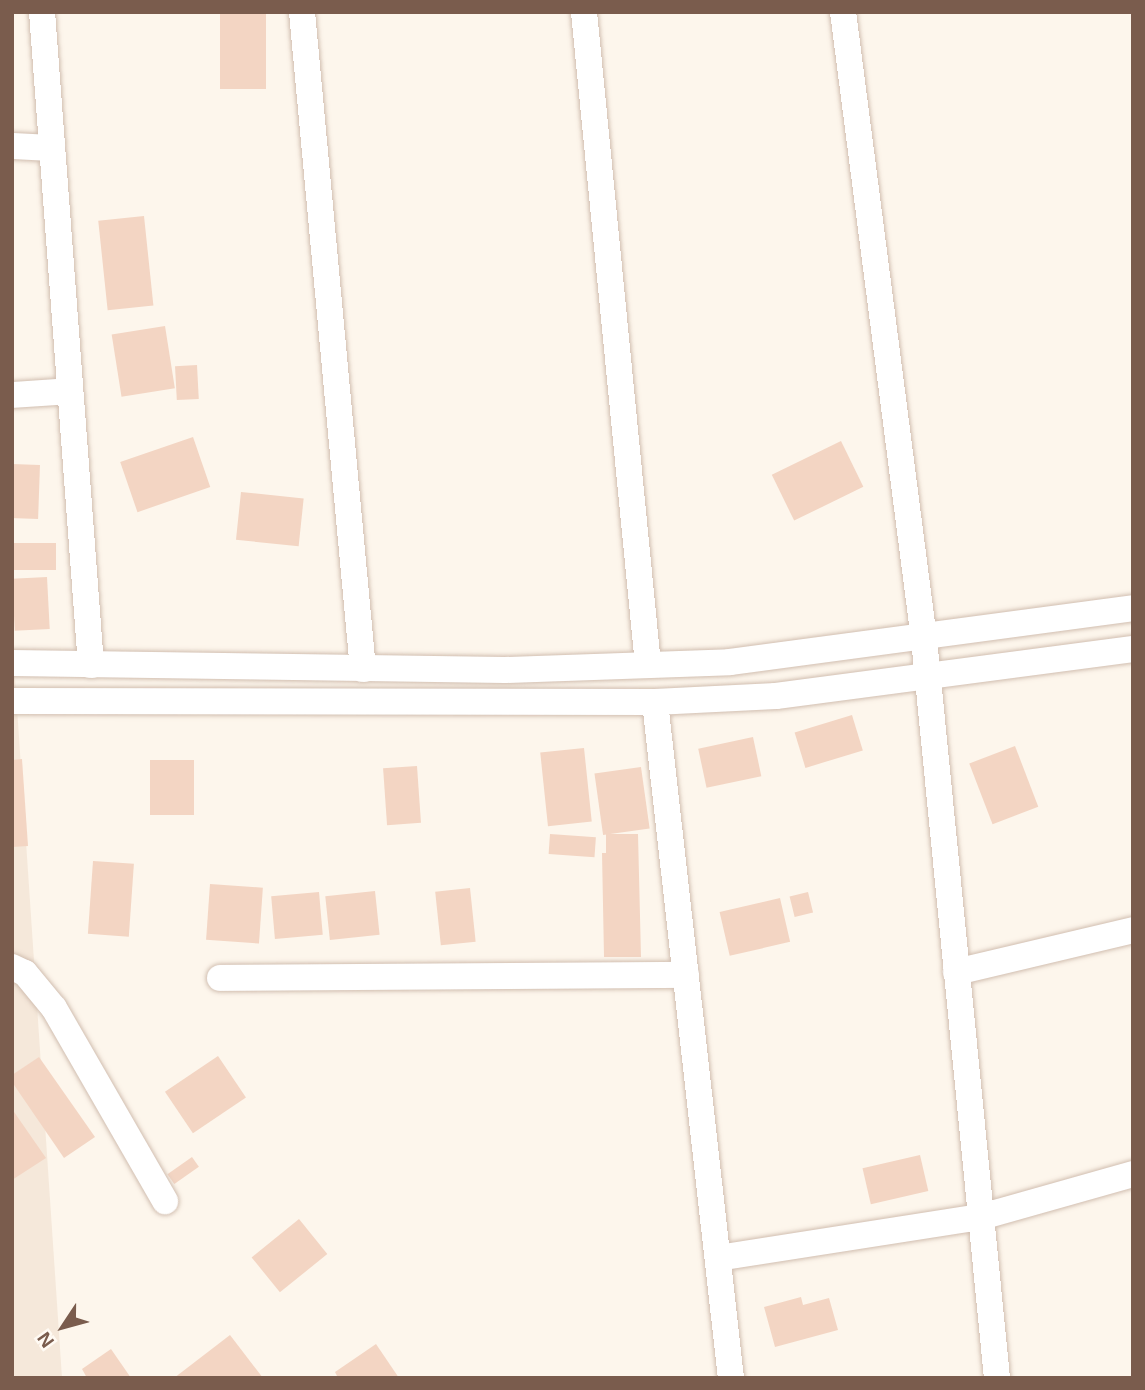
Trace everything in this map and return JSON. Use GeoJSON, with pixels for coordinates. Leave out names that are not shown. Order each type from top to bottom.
{"type":"FeatureCollection","features":[{"type":"Feature","properties":{"kind":"street"},"geometry":{"type":"LineString","coordinates":[[41,12],[91,665]]}},
{"type":"Feature","properties":{"kind":"street"},"geometry":{"type":"LineString","coordinates":[[302,12],[363,668]]}},
{"type":"Feature","properties":{"kind":"street"},"geometry":{"type":"LineString","coordinates":[[584,12],[648,665]]}},
{"type":"Feature","properties":{"kind":"street"},"geometry":{"type":"LineString","coordinates":[[843,12],[924,639],[997,1378]]}},
{"type":"Feature","properties":{"kind":"street"},"geometry":{"type":"LineString","coordinates":[[12,146],[52,148]]}},
{"type":"Feature","properties":{"kind":"street"},"geometry":{"type":"LineString","coordinates":[[12,395],[70,391]]}},
{"type":"Feature","properties":{"kind":"street"},"geometry":{"type":"LineString","coordinates":[[1133,608],[924,639],[730,662],[505,670],[22,663],[22,701],[655,702],[776,696],[1133,649]]}},
{"type":"Feature","properties":{"kind":"street"},"geometry":{"type":"LineString","coordinates":[[505,670],[505,702]]}},
{"type":"Feature","properties":{"kind":"street"},"geometry":{"type":"LineString","coordinates":[[655,702],[731,1378]]}},
{"type":"Feature","properties":{"kind":"street"},"geometry":{"type":"LineString","coordinates":[[956,972],[1133,930]]}},
{"type":"Feature","properties":{"kind":"street"},"geometry":{"type":"LineString","coordinates":[[12,967],[25,973],[54,1008],[165,1201]]}},
{"type":"Feature","properties":{"kind":"street"},"geometry":{"type":"LineString","coordinates":[[220,978],[686,975]]}},
{"type":"Feature","properties":{"kind":"street"},"geometry":{"type":"LineString","coordinates":[[718,1258],[981,1217],[1133,1174]]}},
{"type":"Feature","properties":{"kind":"shaded area"},"geometry":{"type":"Polygon","coordinates":[[[12,633],[62,1378],[12,1378],[12,633]]]}},
{"type":"Feature","properties":{"kind":"building"},"geometry":{"type":"Polygon","coordinates":[[[220,12],[266,12],[266,89],[220,89],[220,12]]]}},
{"type":"Feature","properties":{"kind":"building"},"geometry":{"type":"Polygon","coordinates":[[[144,216],[153,306],[108,310],[98,221],[144,216]]]}},
{"type":"Feature","properties":{"kind":"building"},"geometry":{"type":"Polygon","coordinates":[[[165,326],[175,388],[122,397],[112,334],[165,326]]]}},
{"type":"Feature","properties":{"kind":"building"},"geometry":{"type":"Polygon","coordinates":[[[197,365],[199,399],[177,400],[175,366],[197,365]]]}},
{"type":"Feature","properties":{"kind":"building"},"geometry":{"type":"Polygon","coordinates":[[[193,437],[210,487],[137,512],[120,462],[193,437]]]}},
{"type":"Feature","properties":{"kind":"building"},"geometry":{"type":"Polygon","coordinates":[[[841,441],[863,487],[794,521],[772,475],[841,441]]]}},
{"type":"Feature","properties":{"kind":"building"},"geometry":{"type":"Polygon","coordinates":[[[12,464],[40,465],[38,519],[12,518],[12,464]]]}},
{"type":"Feature","properties":{"kind":"building"},"geometry":{"type":"Polygon","coordinates":[[[241,492],[304,499],[299,546],[236,540],[241,492]]]}},
{"type":"Feature","properties":{"kind":"building"},"geometry":{"type":"Polygon","coordinates":[[[12,543],[56,543],[56,570],[12,570],[12,543]]]}},
{"type":"Feature","properties":{"kind":"building"},"geometry":{"type":"Polygon","coordinates":[[[47,577],[50,629],[15,631],[12,579],[47,577]]]}},
{"type":"Feature","properties":{"kind":"building"},"geometry":{"type":"Polygon","coordinates":[[[852,715],[863,750],[805,768],[795,733],[852,715]]]}},
{"type":"Feature","properties":{"kind":"building"},"geometry":{"type":"Polygon","coordinates":[[[753,737],[761,776],[707,788],[698,749],[753,737]]]}},
{"type":"Feature","properties":{"kind":"building"},"geometry":{"type":"Polygon","coordinates":[[[1015,746],[1038,807],[993,824],[969,764],[1015,746]]]}},
{"type":"Feature","properties":{"kind":"building"},"geometry":{"type":"Polygon","coordinates":[[[584,748],[592,822],[548,826],[540,753],[584,748]]]}},
{"type":"Feature","properties":{"kind":"building"},"geometry":{"type":"Polygon","coordinates":[[[22,759],[28,846],[12,847],[12,760],[22,759]]]}},
{"type":"Feature","properties":{"kind":"building"},"geometry":{"type":"Polygon","coordinates":[[[150,760],[194,760],[194,815],[150,815],[150,760]]]}},
{"type":"Feature","properties":{"kind":"building"},"geometry":{"type":"Polygon","coordinates":[[[417,766],[421,823],[387,825],[383,768],[417,766]]]}},
{"type":"Feature","properties":{"kind":"building"},"geometry":{"type":"Polygon","coordinates":[[[641,767],[650,828],[603,835],[594,774],[641,767]]]}},
{"type":"Feature","properties":{"kind":"building"},"geometry":{"type":"Polygon","coordinates":[[[550,834],[596,837],[594,857],[549,854],[550,834]]]}},
{"type":"Feature","properties":{"kind":"building"},"geometry":{"type":"Polygon","coordinates":[[[606,834],[638,834],[641,957],[604,957],[602,853],[606,853],[606,834]]]}},
{"type":"Feature","properties":{"kind":"building"},"geometry":{"type":"Polygon","coordinates":[[[93,861],[134,864],[129,937],[88,934],[93,861]]]}},
{"type":"Feature","properties":{"kind":"building"},"geometry":{"type":"Polygon","coordinates":[[[210,884],[263,888],[259,944],[206,940],[210,884]]]}},
{"type":"Feature","properties":{"kind":"building"},"geometry":{"type":"Polygon","coordinates":[[[470,888],[476,942],[441,945],[435,892],[470,888]]]}},
{"type":"Feature","properties":{"kind":"building"},"geometry":{"type":"Polygon","coordinates":[[[375,891],[380,935],[330,940],[325,896],[375,891]]]}},
{"type":"Feature","properties":{"kind":"building"},"geometry":{"type":"Polygon","coordinates":[[[319,892],[323,935],[275,939],[271,896],[319,892]]]}},
{"type":"Feature","properties":{"kind":"building"},"geometry":{"type":"Polygon","coordinates":[[[808,892],[813,912],[795,917],[790,897],[808,892]]]}},
{"type":"Feature","properties":{"kind":"building"},"geometry":{"type":"Polygon","coordinates":[[[780,898],[790,942],[730,956],[720,912],[780,898]]]}},
{"type":"Feature","properties":{"kind":"building"},"geometry":{"type":"Polygon","coordinates":[[[218,1056],[246,1097],[193,1133],[165,1092],[218,1056]]]}},
{"type":"Feature","properties":{"kind":"building"},"geometry":{"type":"Polygon","coordinates":[[[39,1057],[95,1137],[64,1158],[12,1082],[12,1075],[39,1057]]]}},
{"type":"Feature","properties":{"kind":"building"},"geometry":{"type":"Polygon","coordinates":[[[12,1109],[46,1158],[12,1180],[12,1109]]]}},
{"type":"Feature","properties":{"kind":"building"},"geometry":{"type":"Polygon","coordinates":[[[920,1155],[928,1191],[871,1204],[863,1168],[920,1155]]]}},
{"type":"Feature","properties":{"kind":"building"},"geometry":{"type":"Polygon","coordinates":[[[192,1157],[199,1167],[174,1184],[167,1174],[192,1157]]]}},
{"type":"Feature","properties":{"kind":"building"},"geometry":{"type":"Polygon","coordinates":[[[299,1219],[327,1254],[280,1292],[252,1257],[299,1219]]]}},
{"type":"Feature","properties":{"kind":"building"},"geometry":{"type":"Polygon","coordinates":[[[801,1297],[803,1305],[829,1298],[838,1330],[775,1347],[764,1307],[801,1297]]]}},
{"type":"Feature","properties":{"kind":"building"},"geometry":{"type":"Polygon","coordinates":[[[230,1335],[263,1378],[174,1378],[230,1335]]]}},
{"type":"Feature","properties":{"kind":"building"},"geometry":{"type":"Polygon","coordinates":[[[376,1344],[399,1378],[338,1378],[335,1372],[376,1344]]]}},
{"type":"Feature","properties":{"kind":"building"},"geometry":{"type":"Polygon","coordinates":[[[111,1349],[131,1378],[87,1378],[82,1369],[111,1349]]]}}]}
